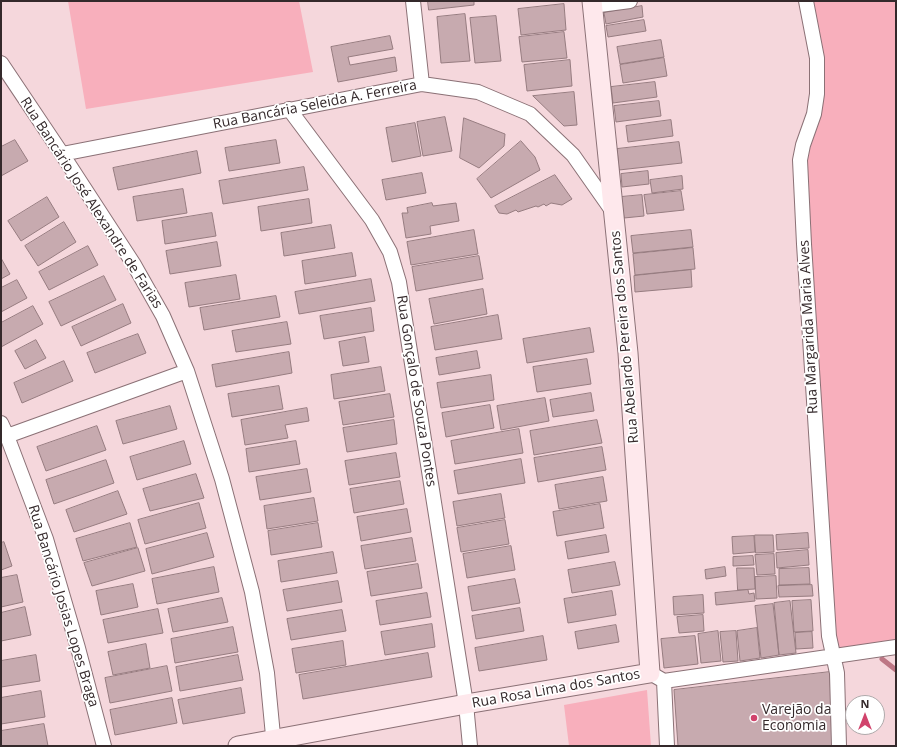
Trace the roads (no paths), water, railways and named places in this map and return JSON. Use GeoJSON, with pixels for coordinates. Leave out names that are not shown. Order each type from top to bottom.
{"type":"FeatureCollection","features":[{"type":"Feature","properties":{"kind":"main road","name":"Rua Abelardo Pereira dos Santos"},"geometry":{"type":"LineString","coordinates":[[592,3],[628,353],[657,677]]}},
{"type":"Feature","properties":{"kind":"main road","name":"Rua Rosa Lima dos Santos"},"geometry":{"type":"LineString","coordinates":[[238,746],[274,743],[466,704],[657,677]]}},
{"type":"Feature","properties":{"kind":"street"},"geometry":{"type":"LineString","coordinates":[[413,1],[422,84]]}},
{"type":"Feature","properties":{"kind":"street"},"geometry":{"type":"LineString","coordinates":[[592,3],[630,1]]}},
{"type":"Feature","properties":{"kind":"street","name":"Rua Margarida Maria Alves"},"geometry":{"type":"LineString","coordinates":[[806,1],[817,58],[817,94],[814,114],[803,145],[800,160],[829,636],[837,673],[839,746]]}},
{"type":"Feature","properties":{"kind":"street","name":"Rua Bancário José Alexandre de Farias"},"geometry":{"type":"LineString","coordinates":[[1,63],[133,263],[164,316],[187,371],[222,479],[252,592],[267,673],[274,743]]}},
{"type":"Feature","properties":{"kind":"street","name":"Rua Bancária Seleida A. Ferreira"},"geometry":{"type":"LineString","coordinates":[[62,154],[422,84],[478,92],[530,114],[573,155],[614,214]]}},
{"type":"Feature","properties":{"kind":"street","name":"Rua Gonçalo de Souza Pontes"},"geometry":{"type":"LineString","coordinates":[[290,109],[372,220],[390,252],[399,282],[466,704],[470,746]]}},
{"type":"Feature","properties":{"kind":"street"},"geometry":{"type":"LineString","coordinates":[[7,436],[187,371]]}},
{"type":"Feature","properties":{"kind":"street","name":"Rua Bancário Josias Lopes Braga"},"geometry":{"type":"LineString","coordinates":[[1,423],[46,539],[78,648],[104,746]]}},
{"type":"Feature","properties":{"kind":"street","name":"Rua Rosa Lima dos Santos"},"geometry":{"type":"LineString","coordinates":[[657,677],[896,647]]}},
{"type":"Feature","properties":{"kind":"street"},"geometry":{"type":"LineString","coordinates":[[657,677],[667,746]]}},
{"type":"Feature","properties":{"kind":"waterway"},"geometry":{"type":"LineString","coordinates":[[882,659],[896,670]]}},
{"type":"Feature","properties":{"kind":"place","name":"Varejão da Economia"},"geometry":{"type":"Point","coordinates":[754,718]}}]}
